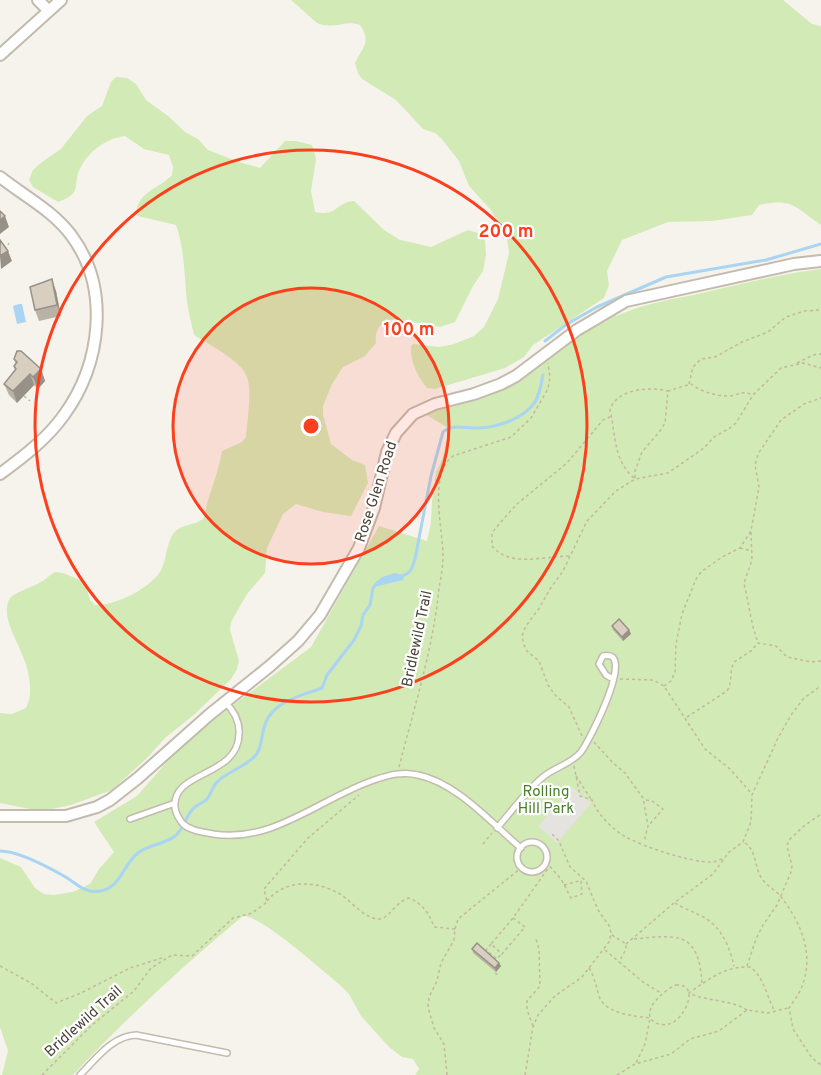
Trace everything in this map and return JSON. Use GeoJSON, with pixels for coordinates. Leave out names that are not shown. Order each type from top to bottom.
{"type":"FeatureCollection","features":[{"type":"Feature","properties":{"kind":"street"},"geometry":{"type":"LineString","coordinates":[[38,0],[49,11]]}},
{"type":"Feature","properties":{"kind":"street"},"geometry":{"type":"LineString","coordinates":[[0,55],[61,0]]}},
{"type":"Feature","properties":{"kind":"street"},"geometry":{"type":"LineString","coordinates":[[0,177],[49,213],[76,243],[88,267],[97,315],[93,351],[75,398],[43,439],[0,474]]}},
{"type":"Feature","properties":{"kind":"street","name":"Rose Glen Road"},"geometry":{"type":"LineString","coordinates":[[0,816],[66,816],[97,807],[123,791],[225,702],[285,654],[320,615],[359,548],[374,508],[387,452],[396,433],[405,422],[424,408],[501,384],[516,376],[595,318],[626,302],[794,264],[821,261]]}},
{"type":"Feature","properties":{"kind":"lane"},"geometry":{"type":"LineString","coordinates":[[497,828],[542,777],[573,760],[585,746],[616,672],[616,660],[608,654],[603,656],[599,664],[601,669],[613,679]]}},
{"type":"Feature","properties":{"kind":"lane"},"geometry":{"type":"LineString","coordinates":[[225,702],[233,711],[238,724],[237,747],[223,764],[184,786],[179,792],[175,804],[180,820],[188,827],[206,833],[227,835],[259,832],[367,782],[398,773],[418,775],[450,787],[521,848]]}},
{"type":"Feature","properties":{"kind":"lane"},"geometry":{"type":"LineString","coordinates":[[130,819],[175,804]]}},
{"type":"Feature","properties":{"kind":"lane"},"geometry":{"type":"LineString","coordinates":[[530,843],[539,845],[546,852],[548,865],[535,872],[525,871],[521,868],[517,856],[521,848],[530,843]]}},
{"type":"Feature","properties":{"kind":"lane"},"geometry":{"type":"LineString","coordinates":[[80,1075],[114,1042],[127,1036],[136,1035],[226,1053]]}},
{"type":"Feature","properties":{"kind":"path"},"geometry":{"type":"LineString","coordinates":[[4,251],[9,247],[9,243]]}},
{"type":"Feature","properties":{"kind":"path"},"geometry":{"type":"LineString","coordinates":[[689,385],[693,367],[701,359],[716,357],[742,342],[768,332],[786,316],[804,311],[821,310]]}},
{"type":"Feature","properties":{"kind":"path","name":"Bridlewild Trail"},"geometry":{"type":"LineString","coordinates":[[398,773],[436,618],[443,557],[439,479],[447,460],[453,456],[511,437],[531,418],[548,389],[550,377],[546,353]]}},
{"type":"Feature","properties":{"kind":"path"},"geometry":{"type":"LineString","coordinates":[[585,746],[569,706],[555,695],[548,685],[539,661],[527,651],[522,636],[526,626],[564,571],[569,556],[593,513],[616,491],[635,479],[668,473],[693,456],[714,437],[736,423],[753,395],[782,368],[821,354]]}},
{"type":"Feature","properties":{"kind":"path"},"geometry":{"type":"LineString","coordinates":[[797,363],[821,368]]}},
{"type":"Feature","properties":{"kind":"path"},"geometry":{"type":"LineString","coordinates":[[635,479],[625,471],[619,458],[610,410],[612,404],[621,396],[649,388],[668,391],[689,385],[708,393],[728,396],[745,392],[753,395]]}},
{"type":"Feature","properties":{"kind":"path"},"geometry":{"type":"LineString","coordinates":[[635,479],[635,471],[642,452],[665,423],[668,391]]}},
{"type":"Feature","properties":{"kind":"path"},"geometry":{"type":"LineString","coordinates":[[24,396],[30,401]]}},
{"type":"Feature","properties":{"kind":"path"},"geometry":{"type":"LineString","coordinates":[[758,643],[744,583],[751,565],[751,531],[759,487],[755,465],[758,454],[781,420],[804,404],[821,398]]}},
{"type":"Feature","properties":{"kind":"path"},"geometry":{"type":"LineString","coordinates":[[569,556],[514,559],[504,556],[492,546],[492,533],[517,504],[567,464],[603,420],[612,416]]}},
{"type":"Feature","properties":{"kind":"path"},"geometry":{"type":"LineString","coordinates":[[664,686],[671,681],[675,672],[676,644],[682,614],[696,579],[700,572],[740,548],[751,531]]}},
{"type":"Feature","properties":{"kind":"path"},"geometry":{"type":"LineString","coordinates":[[740,548],[748,550],[751,554]]}},
{"type":"Feature","properties":{"kind":"path"},"geometry":{"type":"LineString","coordinates":[[758,643],[776,646],[787,657],[812,662],[821,661]]}},
{"type":"Feature","properties":{"kind":"path"},"geometry":{"type":"LineString","coordinates":[[686,718],[727,691],[734,662],[751,651],[758,643]]}},
{"type":"Feature","properties":{"kind":"path"},"geometry":{"type":"LineString","coordinates":[[613,679],[653,680],[664,686],[705,749],[730,769],[752,795]]}},
{"type":"Feature","properties":{"kind":"path"},"geometry":{"type":"LineString","coordinates":[[626,944],[674,903],[713,874],[724,858],[743,842],[751,822],[752,795],[777,740],[790,715],[804,698],[821,686]]}},
{"type":"Feature","properties":{"kind":"path"},"geometry":{"type":"LineString","coordinates":[[591,735],[605,755],[630,779],[645,801],[648,826],[644,844]]}},
{"type":"Feature","properties":{"kind":"path"},"geometry":{"type":"LineString","coordinates":[[573,760],[580,796],[592,800]]}},
{"type":"Feature","properties":{"kind":"path"},"geometry":{"type":"LineString","coordinates":[[575,774],[597,812],[608,824],[626,837],[695,860],[712,862],[724,858]]}},
{"type":"Feature","properties":{"kind":"path"},"geometry":{"type":"LineString","coordinates":[[267,902],[263,892],[269,882],[308,838],[357,797],[366,787],[367,782]]}},
{"type":"Feature","properties":{"kind":"path"},"geometry":{"type":"LineString","coordinates":[[645,801],[649,799],[663,809],[648,826]]}},
{"type":"Feature","properties":{"kind":"path"},"geometry":{"type":"LineString","coordinates":[[747,967],[763,925],[781,896],[792,866],[788,852],[789,840],[821,814]]}},
{"type":"Feature","properties":{"kind":"path"},"geometry":{"type":"LineString","coordinates":[[483,844],[497,828]]}},
{"type":"Feature","properties":{"kind":"path"},"geometry":{"type":"LineString","coordinates":[[525,1075],[533,1026],[546,1004],[582,977],[604,949],[611,934],[610,927],[582,879],[570,867],[559,842],[551,833]]}},
{"type":"Feature","properties":{"kind":"path"},"geometry":{"type":"LineString","coordinates":[[743,842],[751,848],[762,879],[781,896],[801,928],[807,948],[802,983],[789,1008],[793,1029],[812,1058],[821,1065]]}},
{"type":"Feature","properties":{"kind":"path"},"geometry":{"type":"LineString","coordinates":[[513,918],[525,927],[496,960],[494,956],[485,951],[513,918],[548,865],[555,871],[573,899],[577,894],[582,894],[582,879]]}},
{"type":"Feature","properties":{"kind":"path"},"geometry":{"type":"LineString","coordinates":[[447,1075],[444,1044],[434,1028],[428,1007],[441,963],[454,940],[454,929],[458,919],[521,868]]}},
{"type":"Feature","properties":{"kind":"path"},"geometry":{"type":"LineString","coordinates":[[563,885],[582,879]]}},
{"type":"Feature","properties":{"kind":"path","name":"Bridlewild Trail"},"geometry":{"type":"LineString","coordinates":[[42,1075],[92,1025],[134,991],[151,968],[172,955],[192,956],[233,918],[252,913],[278,890],[295,883],[309,884],[339,894],[369,916],[379,919],[387,917],[395,905],[409,898],[417,902],[429,914],[434,927],[454,929]]}},
{"type":"Feature","properties":{"kind":"path"},"geometry":{"type":"LineString","coordinates":[[479,895],[483,900]]}},
{"type":"Feature","properties":{"kind":"path"},"geometry":{"type":"LineString","coordinates":[[674,903],[703,917],[715,926],[726,942],[734,967]]}},
{"type":"Feature","properties":{"kind":"path"},"geometry":{"type":"LineString","coordinates":[[611,934],[626,944]]}},
{"type":"Feature","properties":{"kind":"path"},"geometry":{"type":"LineString","coordinates":[[633,939],[668,936],[682,938],[699,959],[702,984]]}},
{"type":"Feature","properties":{"kind":"path"},"geometry":{"type":"LineString","coordinates":[[533,1026],[526,1010],[529,996],[540,986],[539,950],[536,939]]}},
{"type":"Feature","properties":{"kind":"path"},"geometry":{"type":"LineString","coordinates":[[491,944],[502,954]]}},
{"type":"Feature","properties":{"kind":"path"},"geometry":{"type":"LineString","coordinates":[[619,962],[626,950],[626,944]]}},
{"type":"Feature","properties":{"kind":"path"},"geometry":{"type":"LineString","coordinates":[[604,949],[643,982],[662,993]]}},
{"type":"Feature","properties":{"kind":"path"},"geometry":{"type":"LineString","coordinates":[[485,956],[487,954],[492,958],[494,956]]}},
{"type":"Feature","properties":{"kind":"path"},"geometry":{"type":"LineString","coordinates":[[0,966],[31,983],[56,1003],[130,968],[172,955]]}},
{"type":"Feature","properties":{"kind":"path"},"geometry":{"type":"LineString","coordinates":[[589,968],[596,980],[600,998],[605,1005],[622,1013],[650,1018],[661,1025],[675,1022],[688,1001],[690,993],[723,970],[734,967],[747,967],[756,971],[776,1012]]}},
{"type":"Feature","properties":{"kind":"path"},"geometry":{"type":"LineString","coordinates":[[635,1064],[645,1044],[649,1012],[667,988],[682,985],[687,987],[690,993],[702,998],[736,1004],[747,1010],[776,1012],[789,1008]]}},
{"type":"Feature","properties":{"kind":"path"},"geometry":{"type":"LineString","coordinates":[[618,1075],[635,1064],[671,1054],[690,1039],[719,1031],[747,1010]]}},
{"type":"Feature","properties":{"kind":"green space"},"geometry":{"type":"Polygon","coordinates":[[[291,0],[783,0],[812,24],[821,26],[821,225],[793,206],[771,203],[759,205],[752,215],[712,221],[668,222],[622,240],[607,271],[609,285],[604,298],[533,345],[524,357],[505,368],[435,389],[427,388],[415,368],[411,346],[413,344],[439,347],[454,344],[474,336],[484,327],[498,299],[509,253],[506,234],[490,209],[469,186],[459,161],[441,138],[423,129],[396,100],[362,79],[355,63],[366,41],[360,25],[317,23],[291,0]]]}},
{"type":"Feature","properties":{"kind":"green space"},"geometry":{"type":"Polygon","coordinates":[[[116,77],[127,78],[136,84],[146,100],[185,132],[198,139],[208,150],[239,162],[260,168],[285,141],[312,145],[316,159],[311,191],[315,212],[328,213],[343,204],[354,201],[384,230],[400,240],[431,247],[468,230],[478,233],[485,240],[486,255],[483,271],[455,322],[440,327],[394,319],[385,322],[377,330],[376,343],[365,356],[343,367],[332,384],[323,406],[323,415],[331,444],[352,460],[365,465],[368,483],[351,516],[323,512],[296,504],[283,514],[267,548],[265,573],[247,594],[231,622],[230,630],[239,661],[231,679],[195,714],[165,738],[112,790],[71,805],[35,810],[0,803],[0,713],[12,714],[26,708],[30,695],[27,667],[8,619],[7,605],[10,598],[55,572],[85,582],[90,600],[95,605],[123,599],[143,588],[158,575],[162,568],[174,532],[204,518],[222,451],[242,442],[246,437],[248,381],[243,369],[194,335],[187,303],[182,250],[176,225],[138,216],[136,213],[145,195],[172,175],[173,167],[169,155],[144,149],[125,136],[110,140],[91,153],[81,166],[74,192],[58,202],[33,187],[29,180],[33,170],[61,149],[87,116],[102,106],[111,82],[116,77]]]}},
{"type":"Feature","properties":{"kind":"green space","name":"Rolling Hill Park"},"geometry":{"type":"Polygon","coordinates":[[[821,269],[821,1075],[415,1075],[419,1069],[413,1059],[402,1057],[389,1047],[361,1016],[349,994],[340,985],[263,924],[243,916],[155,993],[73,1075],[2,1075],[8,1051],[0,1027],[0,858],[21,867],[35,888],[44,894],[73,892],[90,884],[114,852],[94,822],[137,796],[186,740],[311,647],[379,526],[427,541],[436,472],[442,460],[450,429],[425,414],[478,400],[499,390],[581,332],[614,314],[616,316],[654,303],[757,280],[821,269]]]}},
{"type":"Feature","properties":{"kind":"shaded area"},"geometry":{"type":"Polygon","coordinates":[[[572,787],[591,803],[557,843],[538,826],[572,787]]]}},
{"type":"Feature","properties":{"kind":"water"},"geometry":{"type":"Polygon","coordinates":[[[22,304],[26,322],[17,324],[13,306],[22,304]]]}},
{"type":"Feature","properties":{"kind":"water"},"geometry":{"type":"Polygon","coordinates":[[[395,573],[404,576],[403,580],[378,586],[374,584],[382,577],[395,573]]]}},
{"type":"Feature","properties":{"kind":"building"},"geometry":{"type":"Polygon","coordinates":[[[0,240],[8,251],[0,256],[0,240]]]}},
{"type":"Feature","properties":{"kind":"building"},"geometry":{"type":"Polygon","coordinates":[[[52,279],[57,305],[35,310],[30,287],[52,279]]]}},
{"type":"Feature","properties":{"kind":"building"},"geometry":{"type":"Polygon","coordinates":[[[17,351],[21,351],[41,369],[33,377],[30,374],[13,391],[4,384],[16,369],[14,366],[17,362],[14,359],[17,351]]]}},
{"type":"Feature","properties":{"kind":"building"},"geometry":{"type":"Polygon","coordinates":[[[619,619],[629,630],[622,637],[612,626],[619,619]]]}},
{"type":"Feature","properties":{"kind":"building"},"geometry":{"type":"Polygon","coordinates":[[[477,943],[499,963],[495,968],[472,949],[477,943]]]}},
{"type":"Feature","properties":{"kind":"waterway"},"geometry":{"type":"LineString","coordinates":[[545,341],[567,324],[597,307],[666,277],[766,260],[821,244]]}},
{"type":"Feature","properties":{"kind":"waterway"},"geometry":{"type":"LineString","coordinates":[[401,576],[409,572],[415,559],[431,476],[443,432],[456,427],[495,426],[518,417],[531,408],[535,402],[543,375]]}},
{"type":"Feature","properties":{"kind":"waterway"},"geometry":{"type":"LineString","coordinates":[[0,851],[33,860],[90,891],[100,891],[113,885],[138,853],[175,836],[192,810],[207,799],[216,783],[256,755],[266,722],[278,707],[294,698],[322,688],[327,675],[354,640],[361,626],[363,615],[370,605],[373,588],[378,582]]}}]}
